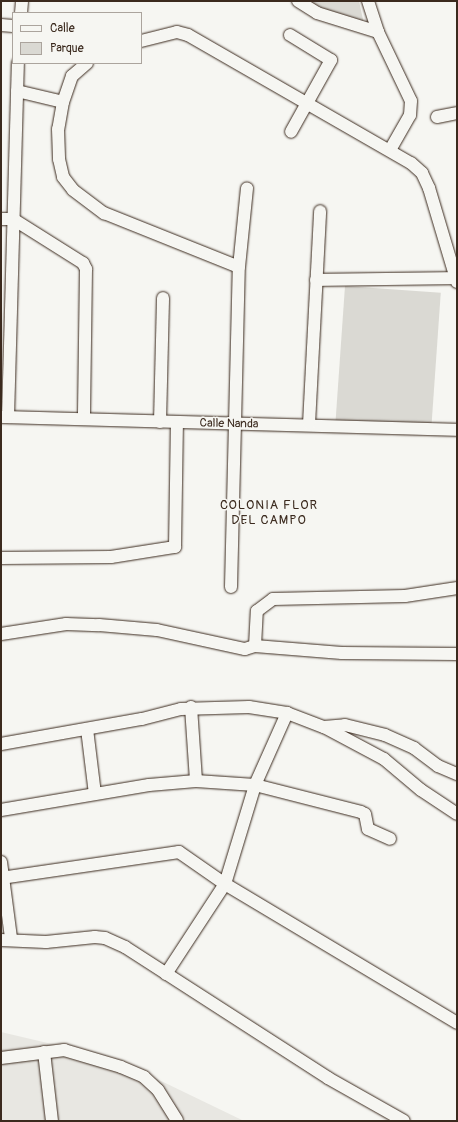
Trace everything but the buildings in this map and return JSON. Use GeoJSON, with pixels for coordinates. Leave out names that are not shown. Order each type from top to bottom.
{"type":"FeatureCollection","features":[{"type":"Feature","properties":{"kind":"street"},"geometry":{"type":"LineString","coordinates":[[21,12],[22,1]]}},
{"type":"Feature","properties":{"kind":"street"},"geometry":{"type":"LineString","coordinates":[[298,1],[316,13],[378,32]]}},
{"type":"Feature","properties":{"kind":"street"},"geometry":{"type":"LineString","coordinates":[[368,1],[378,32],[411,101],[410,115],[390,150]]}},
{"type":"Feature","properties":{"kind":"street"},"geometry":{"type":"LineString","coordinates":[[1,25],[12,26]]}},
{"type":"Feature","properties":{"kind":"street"},"geometry":{"type":"LineString","coordinates":[[142,41],[177,32],[188,35],[390,150],[422,173],[446,239],[456,280],[316,280]]}},
{"type":"Feature","properties":{"kind":"street"},"geometry":{"type":"LineString","coordinates":[[290,35],[331,60],[291,132]]}},
{"type":"Feature","properties":{"kind":"street"},"geometry":{"type":"LineString","coordinates":[[4,417],[7,219],[18,64]]}},
{"type":"Feature","properties":{"kind":"street"},"geometry":{"type":"LineString","coordinates":[[86,64],[72,76],[62,102],[58,129],[59,159],[63,177],[73,190],[104,213],[239,267]]}},
{"type":"Feature","properties":{"kind":"street"},"geometry":{"type":"LineString","coordinates":[[17,91],[62,102]]}},
{"type":"Feature","properties":{"kind":"street"},"geometry":{"type":"LineString","coordinates":[[437,117],[457,113]]}},
{"type":"Feature","properties":{"kind":"street"},"geometry":{"type":"LineString","coordinates":[[231,587],[237,424],[239,267],[247,188]]}},
{"type":"Feature","properties":{"kind":"street"},"geometry":{"type":"LineString","coordinates":[[309,424],[320,211]]}},
{"type":"Feature","properties":{"kind":"street"},"geometry":{"type":"LineString","coordinates":[[7,219],[83,263],[86,269],[84,420]]}},
{"type":"Feature","properties":{"kind":"street"},"geometry":{"type":"LineString","coordinates":[[160,422],[163,298]]}},
{"type":"Feature","properties":{"kind":"street","name":"Calle Nanda"},"geometry":{"type":"LineString","coordinates":[[4,417],[237,424],[309,424],[457,430]]}},
{"type":"Feature","properties":{"kind":"street"},"geometry":{"type":"LineString","coordinates":[[1,558],[111,557],[175,547],[177,422]]}},
{"type":"Feature","properties":{"kind":"street"},"geometry":{"type":"LineString","coordinates":[[255,646],[257,611],[273,599],[405,596],[457,588]]}},
{"type":"Feature","properties":{"kind":"street"},"geometry":{"type":"LineString","coordinates":[[1,634],[66,624],[99,625],[157,630],[245,649],[255,646],[342,653],[457,654]]}},
{"type":"Feature","properties":{"kind":"street"},"geometry":{"type":"LineString","coordinates":[[191,707],[196,781]]}},
{"type":"Feature","properties":{"kind":"street"},"geometry":{"type":"LineString","coordinates":[[1,744],[87,729],[191,707],[249,707],[287,713],[324,727],[384,759],[421,790],[457,814]]}},
{"type":"Feature","properties":{"kind":"street"},"geometry":{"type":"LineString","coordinates":[[166,974],[226,884],[255,785],[287,713]]}},
{"type":"Feature","properties":{"kind":"street"},"geometry":{"type":"LineString","coordinates":[[324,727],[345,724],[385,735],[414,748],[438,766],[457,774]]}},
{"type":"Feature","properties":{"kind":"street"},"geometry":{"type":"LineString","coordinates":[[87,729],[95,794]]}},
{"type":"Feature","properties":{"kind":"street"},"geometry":{"type":"LineString","coordinates":[[1,810],[95,794],[196,781],[255,785],[361,812],[364,814],[368,829],[390,839]]}},
{"type":"Feature","properties":{"kind":"street"},"geometry":{"type":"LineString","coordinates":[[2,878],[179,852],[226,884],[457,1023]]}},
{"type":"Feature","properties":{"kind":"street"},"geometry":{"type":"LineString","coordinates":[[1,862],[6,939],[46,942],[105,938],[125,947],[328,1078],[404,1121]]}},
{"type":"Feature","properties":{"kind":"street"},"geometry":{"type":"LineString","coordinates":[[1,1058],[44,1052],[69,1051],[144,1077],[158,1090],[177,1121]]}},
{"type":"Feature","properties":{"kind":"street"},"geometry":{"type":"LineString","coordinates":[[44,1052],[52,1121]]}},
{"type":"Feature","properties":{"kind":"shaded area"},"geometry":{"type":"Polygon","coordinates":[[[1,1032],[56,1045],[157,1079],[244,1121],[1,1121],[1,1032]]]}},
{"type":"Feature","properties":{"kind":"green space"},"geometry":{"type":"Polygon","coordinates":[[[301,1],[359,1],[364,24],[301,1]]]}},
{"type":"Feature","properties":{"kind":"green space"},"geometry":{"type":"Polygon","coordinates":[[[345,286],[441,293],[431,429],[335,423],[345,286]]]}},
{"type":"Feature","properties":{"kind":"district","name":"COLONIA FLOR DEL CAMPO"},"geometry":{"type":"Point","coordinates":[269,514]}}]}
